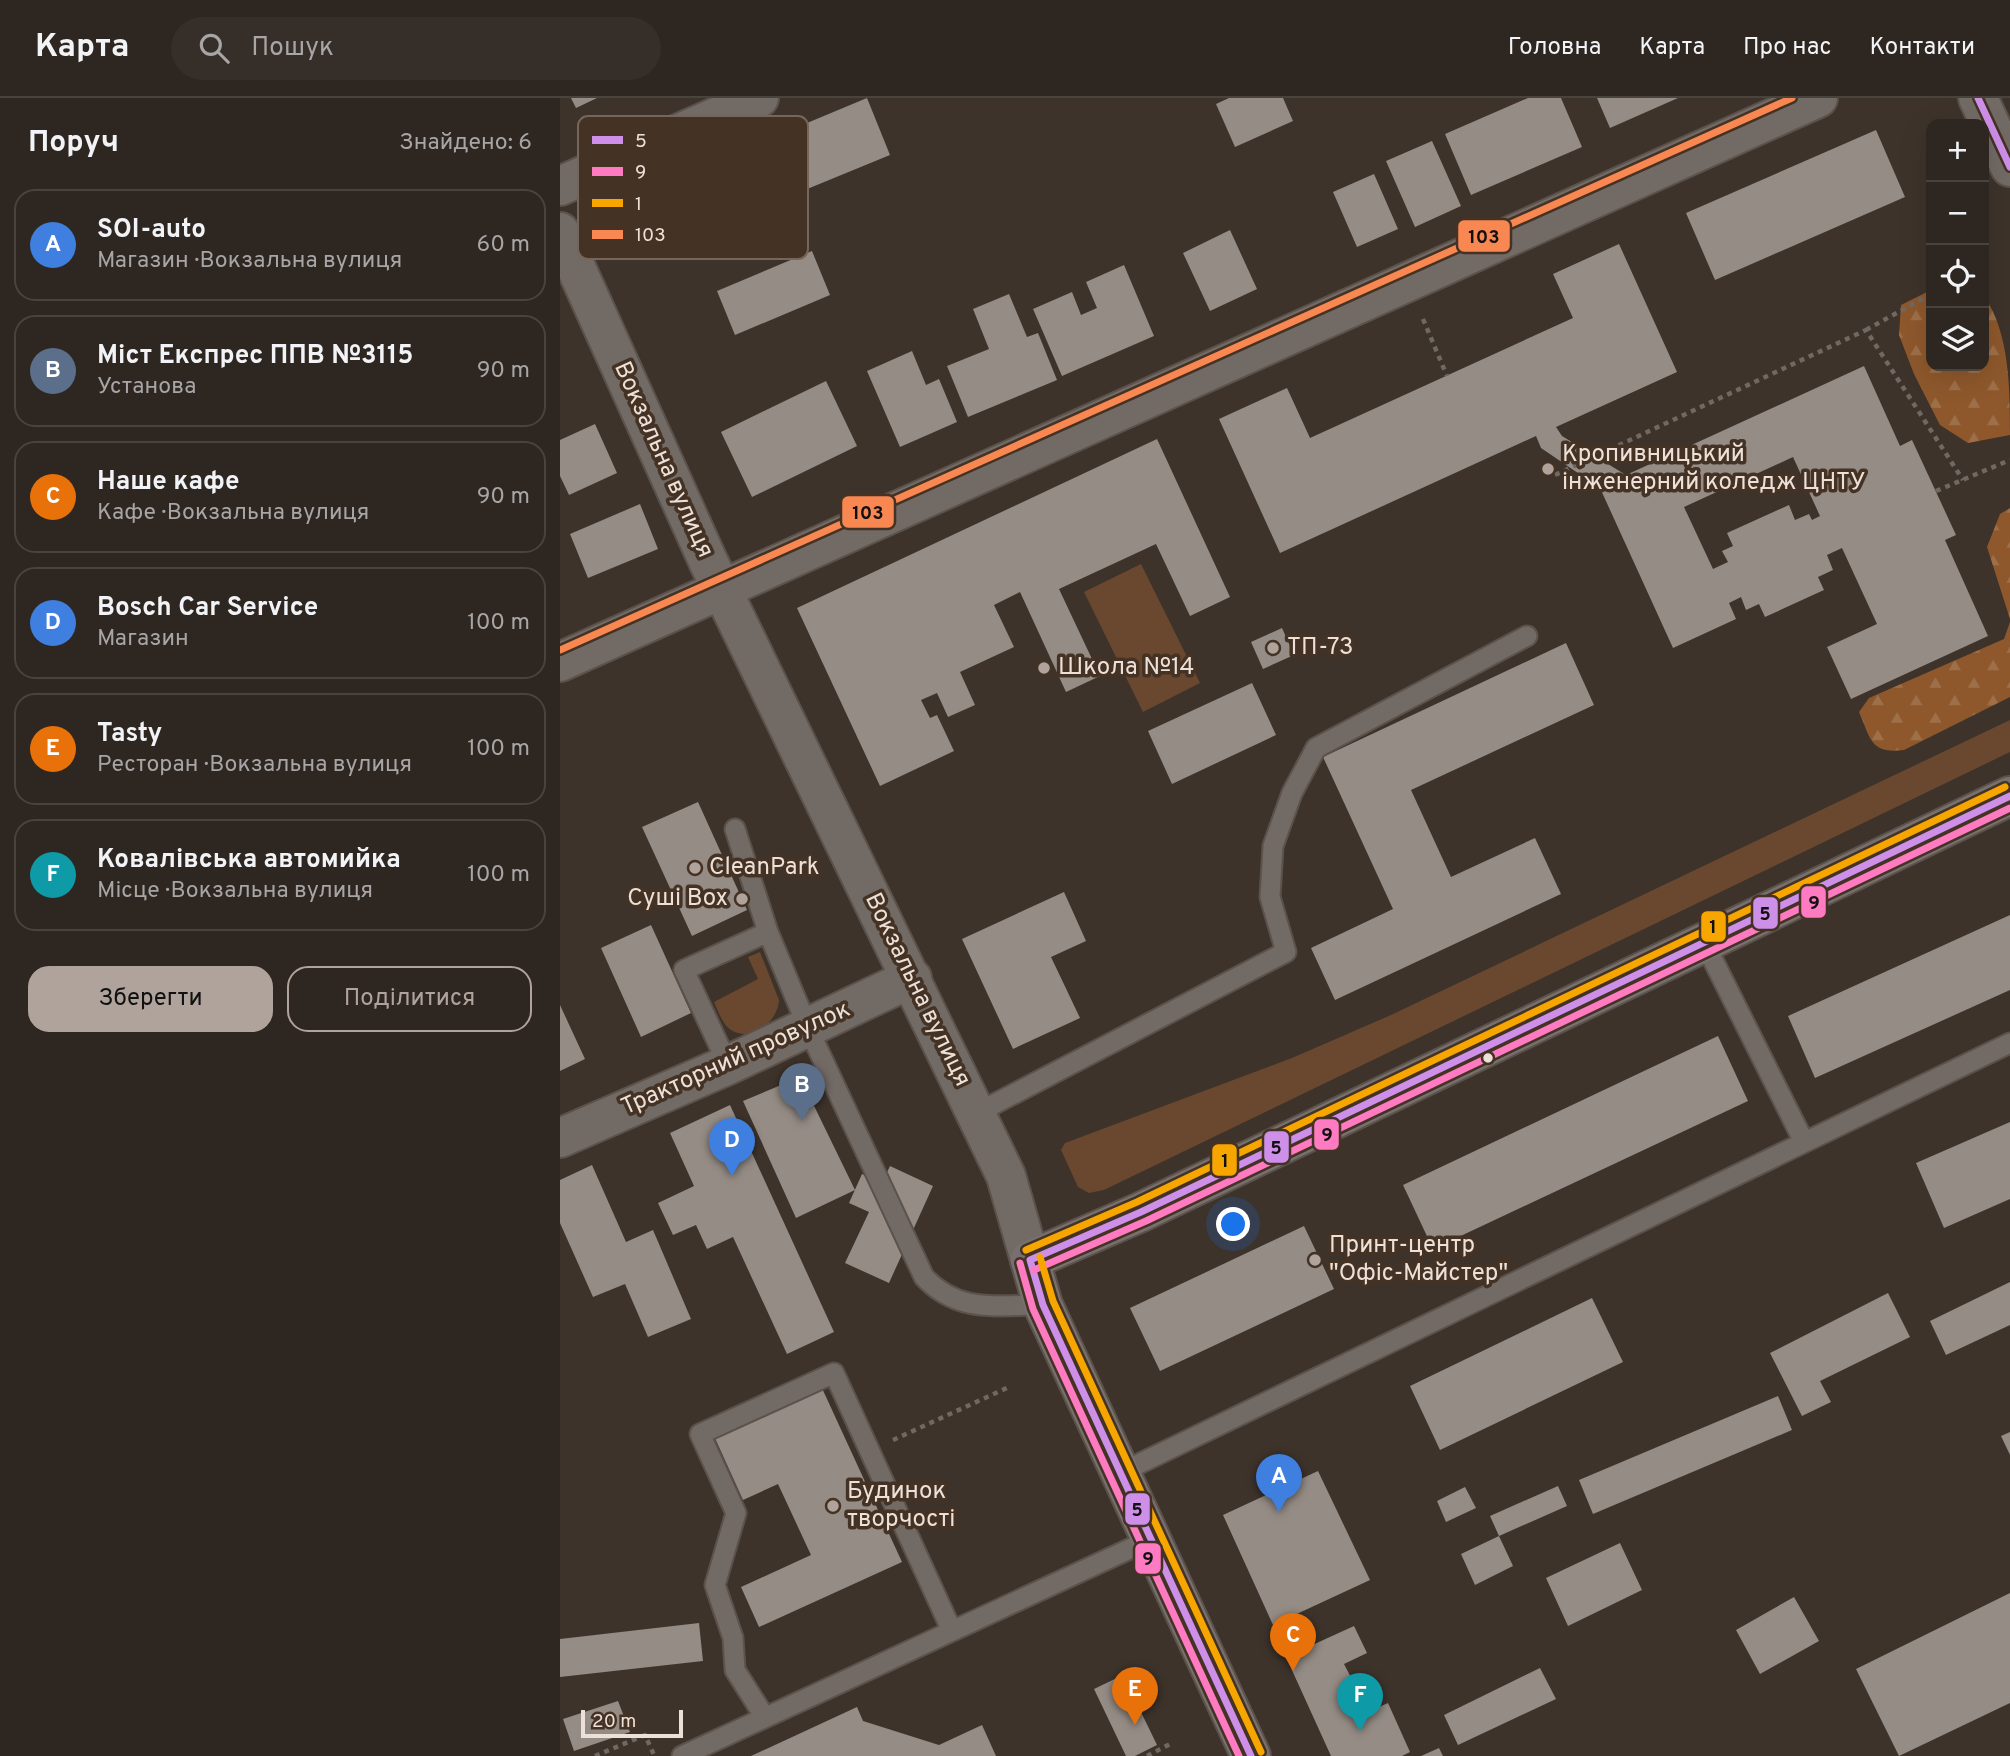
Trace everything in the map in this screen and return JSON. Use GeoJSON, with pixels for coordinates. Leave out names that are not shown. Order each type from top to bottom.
{"type":"FeatureCollection","features":[{"type":"Feature","properties":{"kind":"main road"},"geometry":{"type":"LineString","coordinates":[[1030,1260],[1141,1212],[2010,796]]}},
{"type":"Feature","properties":{"kind":"main road","name":"Вокзальна вулиця"},"geometry":{"type":"LineString","coordinates":[[1030,1260],[1043,1305],[1149,1540],[1251,1756]]}},
{"type":"Feature","properties":{"kind":"street"},"geometry":{"type":"LineString","coordinates":[[718,116],[759,98]]}},
{"type":"Feature","properties":{"kind":"street"},"geometry":{"type":"LineString","coordinates":[[560,662],[1818,98]]}},
{"type":"Feature","properties":{"kind":"street"},"geometry":{"type":"LineString","coordinates":[[1978,98],[2010,167]]}},
{"type":"Feature","properties":{"kind":"street"},"geometry":{"type":"LineString","coordinates":[[560,186],[578,178]]}},
{"type":"Feature","properties":{"kind":"street","name":"Вокзальна вулиця"},"geometry":{"type":"LineString","coordinates":[[560,232],[721,588],[1006,1176],[1030,1260]]}},
{"type":"Feature","properties":{"kind":"street","name":"Тракторний провулок"},"geometry":{"type":"LineString","coordinates":[[560,1138],[728,1065],[912,978]]}},
{"type":"Feature","properties":{"kind":"lane"},"geometry":{"type":"LineString","coordinates":[[977,1113],[1286,952],[1270,897],[1273,846],[1292,793],[1316,748],[1527,636]]}},
{"type":"Feature","properties":{"kind":"lane"},"geometry":{"type":"LineString","coordinates":[[736,829],[768,932],[808,1028],[925,1277],[945,1296],[958,1303],[1043,1305]]}},
{"type":"Feature","properties":{"kind":"lane"},"geometry":{"type":"LineString","coordinates":[[728,1065],[684,970],[768,932]]}},
{"type":"Feature","properties":{"kind":"lane"},"geometry":{"type":"LineString","coordinates":[[1704,942],[1804,1142]]}},
{"type":"Feature","properties":{"kind":"lane"},"geometry":{"type":"LineString","coordinates":[[1121,1474],[2010,1043]]}},
{"type":"Feature","properties":{"kind":"lane"},"geometry":{"type":"LineString","coordinates":[[764,1717],[735,1670],[733,1639],[715,1585],[736,1513],[700,1434],[834,1373],[951,1629]]}},
{"type":"Feature","properties":{"kind":"lane"},"geometry":{"type":"LineString","coordinates":[[682,1756],[951,1629],[1149,1540]]}},
{"type":"Feature","properties":{"kind":"path"},"geometry":{"type":"LineString","coordinates":[[1555,475],[1866,330],[1926,297]]}},
{"type":"Feature","properties":{"kind":"path"},"geometry":{"type":"LineString","coordinates":[[1423,319],[1447,376]]}},
{"type":"Feature","properties":{"kind":"path"},"geometry":{"type":"LineString","coordinates":[[1866,330],[1963,480]]}},
{"type":"Feature","properties":{"kind":"path"},"geometry":{"type":"LineString","coordinates":[[1936,491],[2010,460]]}},
{"type":"Feature","properties":{"kind":"path"},"geometry":{"type":"LineString","coordinates":[[870,1451],[1009,1387]]}},
{"type":"Feature","properties":{"kind":"path"},"geometry":{"type":"LineString","coordinates":[[595,1756],[645,1735],[655,1756]]}},
{"type":"Feature","properties":{"kind":"path"},"geometry":{"type":"LineString","coordinates":[[1147,1756],[1170,1744]]}},
{"type":"Feature","properties":{"kind":"shaded area"},"geometry":{"type":"Polygon","coordinates":[[[1141,564],[1200,683],[1143,712],[1084,592],[1141,564]]]}},
{"type":"Feature","properties":{"kind":"shaded area"},"geometry":{"type":"Polygon","coordinates":[[[2010,720],[2010,752],[1104,1190],[1089,1193],[1078,1187],[1061,1150],[1065,1143],[1292,1058],[1391,1015],[2010,720]]]}},
{"type":"Feature","properties":{"kind":"shaded area"},"geometry":{"type":"Polygon","coordinates":[[[760,952],[779,1000],[778,1008],[763,1028],[748,1034],[739,1033],[726,1025],[714,1002],[758,979],[748,957],[760,952]]]}},
{"type":"Feature","properties":{"kind":"green space"},"geometry":{"type":"Polygon","coordinates":[[[1926,292],[1926,371],[1989,371],[1989,304],[1999,327],[2007,363],[2010,435],[1968,443],[1940,425],[1914,374],[1899,335],[1901,305],[1926,292]]]}},
{"type":"Feature","properties":{"kind":"green space"},"geometry":{"type":"Polygon","coordinates":[[[2010,508],[2010,619],[1987,547],[2000,514],[2010,508]]]}},
{"type":"Feature","properties":{"kind":"green space"},"geometry":{"type":"Polygon","coordinates":[[[2010,622],[2010,697],[1904,750],[1884,750],[1873,743],[1859,712],[1869,698],[2004,639],[2010,622]]]}},
{"type":"Feature","properties":{"kind":"building"},"geometry":{"type":"Polygon","coordinates":[[[571,98],[597,98],[576,108],[571,98]]]}},
{"type":"Feature","properties":{"kind":"building"},"geometry":{"type":"Polygon","coordinates":[[[867,98],[890,155],[808,189],[808,123],[867,98]]]}},
{"type":"Feature","properties":{"kind":"building"},"geometry":{"type":"Polygon","coordinates":[[[1229,98],[1283,98],[1293,121],[1235,147],[1216,104],[1229,98]]]}},
{"type":"Feature","properties":{"kind":"building"},"geometry":{"type":"Polygon","coordinates":[[[1528,98],[1561,98],[1582,147],[1471,195],[1445,134],[1528,98]]]}},
{"type":"Feature","properties":{"kind":"building"},"geometry":{"type":"Polygon","coordinates":[[[1597,98],[1678,98],[1610,128],[1597,98]]]}},
{"type":"Feature","properties":{"kind":"building"},"geometry":{"type":"Polygon","coordinates":[[[1876,130],[1905,197],[1715,280],[1686,213],[1876,130]]]}},
{"type":"Feature","properties":{"kind":"building"},"geometry":{"type":"Polygon","coordinates":[[[1432,141],[1461,206],[1415,227],[1386,161],[1432,141]]]}},
{"type":"Feature","properties":{"kind":"building"},"geometry":{"type":"Polygon","coordinates":[[[1374,174],[1398,229],[1357,247],[1333,192],[1374,174]]]}},
{"type":"Feature","properties":{"kind":"building"},"geometry":{"type":"Polygon","coordinates":[[[1230,230],[1257,289],[1210,311],[1183,253],[1230,230]]]}},
{"type":"Feature","properties":{"kind":"building"},"geometry":{"type":"Polygon","coordinates":[[[1619,244],[1677,372],[1556,427],[1562,436],[1626,475],[1864,366],[1900,446],[1912,440],[1956,535],[1945,540],[1988,636],[1851,699],[1827,647],[1877,624],[1842,548],[1827,555],[1833,570],[1818,577],[1824,590],[1765,617],[1759,604],[1746,610],[1741,597],[1729,603],[1736,619],[1673,648],[1600,488],[1541,448],[1536,436],[1280,553],[1219,419],[1287,388],[1310,438],[1573,318],[1553,274],[1619,244]],[[1793,457],[1684,507],[1713,569],[1728,562],[1722,551],[1733,546],[1727,533],[1789,505],[1795,520],[1809,514],[1812,520],[1820,516],[1793,457]]]}},
{"type":"Feature","properties":{"kind":"building"},"geometry":{"type":"Polygon","coordinates":[[[812,251],[830,295],[735,335],[717,291],[793,259],[808,259],[808,253],[812,251]]]}},
{"type":"Feature","properties":{"kind":"building"},"geometry":{"type":"Polygon","coordinates":[[[1124,265],[1154,336],[1062,376],[1033,309],[1072,292],[1081,315],[1097,308],[1086,282],[1124,265]]]}},
{"type":"Feature","properties":{"kind":"building"},"geometry":{"type":"Polygon","coordinates":[[[1009,294],[1027,337],[1038,333],[1057,380],[968,417],[947,366],[989,349],[973,309],[1009,294]]]}},
{"type":"Feature","properties":{"kind":"building"},"geometry":{"type":"Polygon","coordinates":[[[912,351],[926,385],[939,379],[957,422],[900,447],[867,371],[912,351]]]}},
{"type":"Feature","properties":{"kind":"building"},"geometry":{"type":"Polygon","coordinates":[[[826,381],[857,446],[752,497],[721,432],[826,381]]]}},
{"type":"Feature","properties":{"kind":"building"},"geometry":{"type":"Polygon","coordinates":[[[595,424],[617,473],[569,495],[560,476],[560,440],[595,424]]]}},
{"type":"Feature","properties":{"kind":"building"},"geometry":{"type":"Polygon","coordinates":[[[1157,439],[1230,597],[1190,616],[1156,544],[1059,589],[1100,676],[1066,692],[1020,592],[994,605],[1014,647],[960,672],[975,705],[948,717],[937,693],[921,700],[930,718],[937,715],[954,751],[880,786],[797,608],[1157,439]]]}},
{"type":"Feature","properties":{"kind":"building"},"geometry":{"type":"Polygon","coordinates":[[[640,504],[658,549],[588,578],[570,534],[640,504]]]}},
{"type":"Feature","properties":{"kind":"building","name":"ТП-73"},"geometry":{"type":"Polygon","coordinates":[[[1282,628],[1294,655],[1263,669],[1251,642],[1282,628]]]}},
{"type":"Feature","properties":{"kind":"building"},"geometry":{"type":"Polygon","coordinates":[[[1566,643],[1594,705],[1411,790],[1451,877],[1535,838],[1561,894],[1335,1000],[1311,948],[1393,909],[1323,757],[1566,643]]]}},
{"type":"Feature","properties":{"kind":"building"},"geometry":{"type":"Polygon","coordinates":[[[1252,683],[1276,735],[1172,784],[1148,731],[1252,683]]]}},
{"type":"Feature","properties":{"kind":"building","name":"CleanPark"},"geometry":{"type":"Polygon","coordinates":[[[698,802],[747,910],[692,936],[642,827],[698,802]]]}},
{"type":"Feature","properties":{"kind":"building"},"geometry":{"type":"Polygon","coordinates":[[[1064,892],[1086,941],[1051,957],[1080,1018],[1013,1049],[962,939],[1064,892]]]}},
{"type":"Feature","properties":{"kind":"building"},"geometry":{"type":"Polygon","coordinates":[[[2010,915],[2010,990],[1815,1078],[1788,1016],[2010,915]]]}},
{"type":"Feature","properties":{"kind":"building"},"geometry":{"type":"Polygon","coordinates":[[[651,925],[691,1013],[641,1037],[601,948],[651,925]]]}},
{"type":"Feature","properties":{"kind":"building"},"geometry":{"type":"Polygon","coordinates":[[[560,1005],[585,1059],[560,1071],[560,1005]]]}},
{"type":"Feature","properties":{"kind":"building"},"geometry":{"type":"Polygon","coordinates":[[[1718,1036],[1748,1101],[1433,1249],[1403,1185],[1718,1036]]]}},
{"type":"Feature","properties":{"kind":"building"},"geometry":{"type":"Polygon","coordinates":[[[800,1077],[855,1190],[796,1218],[743,1101],[800,1077]]]}},
{"type":"Feature","properties":{"kind":"building"},"geometry":{"type":"Polygon","coordinates":[[[730,1105],[834,1332],[787,1354],[733,1237],[707,1249],[696,1225],[673,1235],[658,1203],[694,1186],[670,1133],[730,1105]]]}},
{"type":"Feature","properties":{"kind":"building"},"geometry":{"type":"Polygon","coordinates":[[[2010,1122],[2010,1199],[1944,1228],[1916,1163],[2010,1122]]]}},
{"type":"Feature","properties":{"kind":"building"},"geometry":{"type":"Polygon","coordinates":[[[592,1165],[626,1242],[653,1230],[691,1319],[648,1337],[625,1284],[593,1297],[560,1223],[560,1180],[592,1165]]]}},
{"type":"Feature","properties":{"kind":"building"},"geometry":{"type":"Polygon","coordinates":[[[890,1166],[933,1186],[889,1283],[845,1263],[869,1212],[849,1203],[862,1174],[882,1183],[890,1166]]]}},
{"type":"Feature","properties":{"kind":"building"},"geometry":{"type":"Polygon","coordinates":[[[1304,1226],[1334,1289],[1160,1371],[1130,1308],[1304,1226]]]}},
{"type":"Feature","properties":{"kind":"building"},"geometry":{"type":"Polygon","coordinates":[[[2010,1282],[2010,1325],[1946,1355],[1930,1321],[2010,1282]]]}},
{"type":"Feature","properties":{"kind":"building"},"geometry":{"type":"Polygon","coordinates":[[[1888,1293],[1910,1337],[1820,1381],[1831,1402],[1802,1416],[1770,1353],[1888,1293]]]}},
{"type":"Feature","properties":{"kind":"building"},"geometry":{"type":"Polygon","coordinates":[[[1592,1298],[1623,1362],[1440,1450],[1410,1386],[1592,1298]]]}},
{"type":"Feature","properties":{"kind":"building","name":"Будинок творчості"},"geometry":{"type":"Polygon","coordinates":[[[821,1386],[902,1562],[759,1627],[741,1587],[811,1555],[778,1484],[743,1500],[714,1436],[821,1386]]]}},
{"type":"Feature","properties":{"kind":"building"},"geometry":{"type":"Polygon","coordinates":[[[1778,1396],[1792,1430],[1593,1514],[1579,1480],[1778,1396]]]}},
{"type":"Feature","properties":{"kind":"building"},"geometry":{"type":"Polygon","coordinates":[[[2010,1432],[2010,1455],[2001,1436],[2010,1432]]]}},
{"type":"Feature","properties":{"kind":"building"},"geometry":{"type":"Polygon","coordinates":[[[1318,1471],[1370,1580],[1273,1625],[1223,1515],[1318,1471]]]}},
{"type":"Feature","properties":{"kind":"building"},"geometry":{"type":"Polygon","coordinates":[[[1558,1486],[1567,1506],[1499,1536],[1490,1516],[1558,1486]]]}},
{"type":"Feature","properties":{"kind":"building"},"geometry":{"type":"Polygon","coordinates":[[[1465,1487],[1476,1508],[1446,1522],[1437,1501],[1465,1487]]]}},
{"type":"Feature","properties":{"kind":"building"},"geometry":{"type":"Polygon","coordinates":[[[1499,1536],[1513,1566],[1475,1585],[1461,1554],[1499,1536]]]}},
{"type":"Feature","properties":{"kind":"building"},"geometry":{"type":"Polygon","coordinates":[[[1620,1543],[1642,1590],[1568,1626],[1546,1578],[1620,1543]]]}},
{"type":"Feature","properties":{"kind":"building"},"geometry":{"type":"Polygon","coordinates":[[[2010,1593],[2010,1703],[1899,1756],[1856,1669],[2010,1593]]]}},
{"type":"Feature","properties":{"kind":"building"},"geometry":{"type":"Polygon","coordinates":[[[1794,1597],[1819,1641],[1760,1674],[1736,1630],[1794,1597]]]}},
{"type":"Feature","properties":{"kind":"building"},"geometry":{"type":"Polygon","coordinates":[[[699,1623],[703,1661],[560,1677],[560,1639],[699,1623]]]}},
{"type":"Feature","properties":{"kind":"building"},"geometry":{"type":"Polygon","coordinates":[[[1354,1626],[1367,1653],[1344,1664],[1356,1687],[1361,1685],[1372,1710],[1388,1703],[1410,1752],[1402,1756],[1331,1756],[1286,1657],[1354,1626]]]}},
{"type":"Feature","properties":{"kind":"building"},"geometry":{"type":"Polygon","coordinates":[[[1540,1668],[1556,1699],[1458,1745],[1444,1715],[1540,1668]]]}},
{"type":"Feature","properties":{"kind":"building"},"geometry":{"type":"Polygon","coordinates":[[[1123,1675],[1157,1745],[1135,1756],[1126,1756],[1094,1689],[1123,1675]]]}},
{"type":"Feature","properties":{"kind":"building"},"geometry":{"type":"Polygon","coordinates":[[[618,1701],[630,1732],[574,1751],[563,1719],[618,1701]]]}},
{"type":"Feature","properties":{"kind":"building"},"geometry":{"type":"Polygon","coordinates":[[[857,1707],[863,1721],[939,1745],[982,1725],[996,1756],[751,1756],[857,1707]]]}},
{"type":"Feature","properties":{"kind":"building"},"geometry":{"type":"Polygon","coordinates":[[[1439,1748],[1443,1756],[1421,1756],[1439,1748]]]}},
{"type":"Feature","properties":{"kind":"transit line","name":"103"},"geometry":{"type":"LineString","coordinates":[[560,650],[1792,98]]}},
{"type":"Feature","properties":{"kind":"transit line","name":"5"},"geometry":{"type":"LineString","coordinates":[[1978,98],[2010,167]]}},
{"type":"Feature","properties":{"kind":"transit line","name":"1"},"geometry":{"type":"LineString","coordinates":[[1026,1250],[1137,1202],[2005,787]]}},
{"type":"Feature","properties":{"kind":"transit line","name":"5"},"geometry":{"type":"LineString","coordinates":[[1030,1260],[1141,1212],[2010,796]]}},
{"type":"Feature","properties":{"kind":"transit line","name":"9"},"geometry":{"type":"LineString","coordinates":[[1034,1270],[1146,1221],[2010,808]]}},
{"type":"Feature","properties":{"kind":"transit line","name":"1"},"geometry":{"type":"LineString","coordinates":[[1040,1257],[1053,1301],[1261,1752]]}},
{"type":"Feature","properties":{"kind":"transit line","name":"5"},"geometry":{"type":"LineString","coordinates":[[1030,1260],[1043,1305],[1251,1756]]}},
{"type":"Feature","properties":{"kind":"transit line","name":"9"},"geometry":{"type":"LineString","coordinates":[[1020,1263],[1033,1309],[1239,1756]]}},
{"type":"Feature","properties":{"kind":"place","name":"Кропивницький інженерний коледж ЦНТУ"},"geometry":{"type":"Point","coordinates":[1548,469]}},
{"type":"Feature","properties":{"kind":"place","name":"ТП-73"},"geometry":{"type":"Point","coordinates":[1273,648]}},
{"type":"Feature","properties":{"kind":"place","name":"Школа №14"},"geometry":{"type":"Point","coordinates":[1044,668]}},
{"type":"Feature","properties":{"kind":"place","name":"CleanPark"},"geometry":{"type":"Point","coordinates":[695,868]}},
{"type":"Feature","properties":{"kind":"place","name":"Суші Box"},"geometry":{"type":"Point","coordinates":[742,899]}},
{"type":"Feature","properties":{"kind":"place","name":"Міст Експрес ППВ №3115"},"geometry":{"type":"Point","coordinates":[802,1121]}},
{"type":"Feature","properties":{"kind":"place","name":"Bosch Car Service"},"geometry":{"type":"Point","coordinates":[732,1176]}},
{"type":"Feature","properties":{"kind":"place","name":"Принт-центр \"Офіс-Майстер\""},"geometry":{"type":"Point","coordinates":[1315,1260]}},
{"type":"Feature","properties":{"kind":"place","name":"Будинок творчості"},"geometry":{"type":"Point","coordinates":[833,1506]}},
{"type":"Feature","properties":{"kind":"place","name":"SOI-auto"},"geometry":{"type":"Point","coordinates":[1279,1512]}},
{"type":"Feature","properties":{"kind":"place","name":"Наше кафе"},"geometry":{"type":"Point","coordinates":[1293,1671]}},
{"type":"Feature","properties":{"kind":"place","name":"Tasty"},"geometry":{"type":"Point","coordinates":[1135,1725]}},
{"type":"Feature","properties":{"kind":"place","name":"Ковалівська автомийка"},"geometry":{"type":"Point","coordinates":[1360,1731]}}]}
